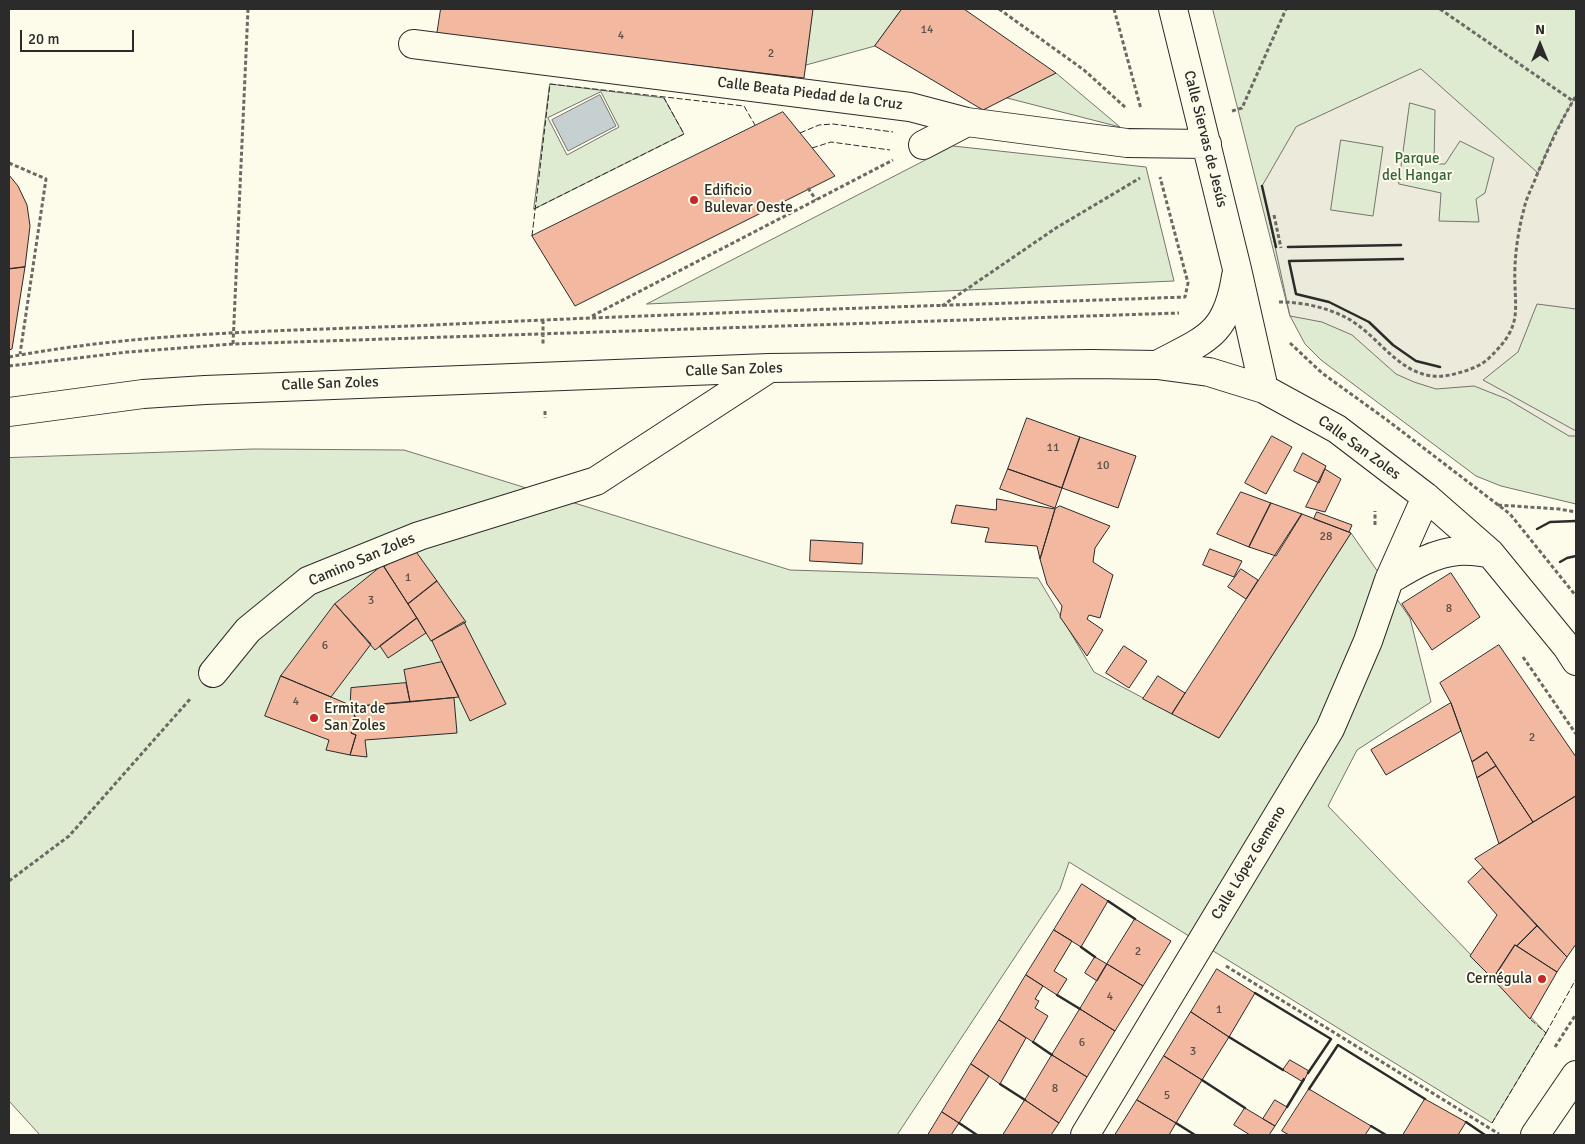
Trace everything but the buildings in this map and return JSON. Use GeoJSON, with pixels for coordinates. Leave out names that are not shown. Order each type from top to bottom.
{"type":"FeatureCollection","features":[{"type":"Feature","properties":{"kind":"street","name":"Calle Siervas de Jesús"},"geometry":{"type":"LineString","coordinates":[[1173,9],[1207,144],[1264,389]]}},
{"type":"Feature","properties":{"kind":"street","name":"Calle Beata Piedad de la Cruz"},"geometry":{"type":"LineString","coordinates":[[413,44],[910,107],[968,122],[1127,143],[1152,146],[1207,144]]}},
{"type":"Feature","properties":{"kind":"street"},"geometry":{"type":"LineString","coordinates":[[923,145],[968,122]]}},
{"type":"Feature","properties":{"kind":"street","name":"Calle Siervas de Jesús"},"geometry":{"type":"LineString","coordinates":[[1157,365],[1202,340],[1221,324],[1232,301],[1237,270]]}},
{"type":"Feature","properties":{"kind":"street","name":"Calle San Zoles"},"geometry":{"type":"LineString","coordinates":[[9,412],[143,394],[205,390],[769,368],[1157,365],[1209,372],[1264,389],[1337,429],[1426,497],[1490,553],[1567,647],[1576,661]]}},
{"type":"Feature","properties":{"kind":"street","name":"Camino San Zoles"},"geometry":{"type":"LineString","coordinates":[[213,673],[248,630],[308,581],[420,536],[596,481],[769,368]]}},
{"type":"Feature","properties":{"kind":"street","name":"Calle López Gemeno"},"geometry":{"type":"LineString","coordinates":[[1085,1135],[1330,729],[1368,641],[1389,580],[1426,497]]}},
{"type":"Feature","properties":{"kind":"street"},"geometry":{"type":"LineString","coordinates":[[1389,580],[1425,559],[1441,554],[1458,550],[1490,553]]}},
{"type":"Feature","properties":{"kind":"street"},"geometry":{"type":"LineString","coordinates":[[1535,1135],[1576,1075]]}},
{"type":"Feature","properties":{"kind":"path"},"geometry":{"type":"LineString","coordinates":[[233,344],[248,9]]}},
{"type":"Feature","properties":{"kind":"path"},"geometry":{"type":"LineString","coordinates":[[999,9],[1084,70],[1152,146]]}},
{"type":"Feature","properties":{"kind":"path"},"geometry":{"type":"LineString","coordinates":[[9,357],[20,354],[158,338],[233,334],[590,317],[1184,297],[1188,283],[1114,9]]}},
{"type":"Feature","properties":{"kind":"path"},"geometry":{"type":"LineString","coordinates":[[1242,108],[1286,9]]}},
{"type":"Feature","properties":{"kind":"path"},"geometry":{"type":"LineString","coordinates":[[1440,9],[1573,101]]}},
{"type":"Feature","properties":{"kind":"path"},"geometry":{"type":"LineString","coordinates":[[1278,309],[1276,302],[1297,302],[1323,308],[1347,318],[1402,364],[1421,373],[1448,376],[1485,362],[1504,344],[1514,327],[1516,310],[1515,266],[1524,207],[1554,134],[1576,96]]}},
{"type":"Feature","properties":{"kind":"path"},"geometry":{"type":"LineString","coordinates":[[1230,102],[1234,120]]}},
{"type":"Feature","properties":{"kind":"path"},"geometry":{"type":"LineString","coordinates":[[590,317],[923,145]]}},
{"type":"Feature","properties":{"kind":"path"},"geometry":{"type":"LineString","coordinates":[[942,306],[1056,228],[1152,146]]}},
{"type":"Feature","properties":{"kind":"path"},"geometry":{"type":"LineString","coordinates":[[9,163],[46,179],[20,354]]}},
{"type":"Feature","properties":{"kind":"path"},"geometry":{"type":"LineString","coordinates":[[808,188],[816,200]]}},
{"type":"Feature","properties":{"kind":"path"},"geometry":{"type":"LineString","coordinates":[[1274,215],[1282,248]]}},
{"type":"Feature","properties":{"kind":"path"},"geometry":{"type":"LineString","coordinates":[[9,366],[128,352],[233,344],[543,332],[1186,312]]}},
{"type":"Feature","properties":{"kind":"path"},"geometry":{"type":"LineString","coordinates":[[543,320],[543,347]]}},
{"type":"Feature","properties":{"kind":"path"},"geometry":{"type":"LineString","coordinates":[[1288,338],[1291,346],[1322,373],[1510,514],[1576,596]]}},
{"type":"Feature","properties":{"kind":"path"},"geometry":{"type":"LineString","coordinates":[[1498,505],[1576,512]]}},
{"type":"Feature","properties":{"kind":"path"},"geometry":{"type":"LineString","coordinates":[[1524,656],[1576,734]]}},
{"type":"Feature","properties":{"kind":"path"},"geometry":{"type":"LineString","coordinates":[[9,881],[69,836],[213,673]]}},
{"type":"Feature","properties":{"kind":"path"},"geometry":{"type":"LineString","coordinates":[[1240,975],[1499,1134]]}},
{"type":"Feature","properties":{"kind":"green space"},"geometry":{"type":"Polygon","coordinates":[[[813,9],[902,9],[875,46],[806,65],[813,9]]]}},
{"type":"Feature","properties":{"kind":"green space","name":"Parque del Hangar"},"geometry":{"type":"Polygon","coordinates":[[[1213,9],[1576,9],[1576,504],[1501,486],[1476,476],[1321,360],[1305,344],[1290,316],[1213,9]]]}},
{"type":"Feature","properties":{"kind":"green space"},"geometry":{"type":"Polygon","coordinates":[[[1056,73],[1120,127],[1007,98],[1056,73]]]}},
{"type":"Feature","properties":{"kind":"green space"},"geometry":{"type":"Polygon","coordinates":[[[550,84],[664,98],[684,134],[534,209],[550,84]],[[601,92],[548,118],[567,155],[619,127],[601,92]]]}},
{"type":"Feature","properties":{"kind":"green space"},"geometry":{"type":"Polygon","coordinates":[[[953,146],[1146,167],[1174,281],[647,304],[953,146]]]}},
{"type":"Feature","properties":{"kind":"green space"},"geometry":{"type":"Polygon","coordinates":[[[254,449],[404,450],[790,570],[1038,578],[1094,672],[1219,738],[1351,533],[1410,618],[1431,702],[1357,750],[1328,806],[1546,1033],[1492,1123],[1069,862],[1060,889],[897,1135],[40,1135],[9,1101],[9,458],[254,449]]]}},
{"type":"Feature","properties":{"kind":"shaded area"},"geometry":{"type":"Polygon","coordinates":[[[1421,69],[1538,173],[1554,134],[1576,96],[1576,309],[1537,304],[1518,352],[1483,380],[1576,431],[1576,436],[1569,436],[1507,399],[1474,386],[1436,389],[1414,382],[1396,374],[1352,335],[1322,322],[1290,316],[1262,186],[1296,127],[1421,69]],[[1410,103],[1399,184],[1441,193],[1439,221],[1479,222],[1476,199],[1485,193],[1494,158],[1460,141],[1445,164],[1434,164],[1435,110],[1410,103]],[[1341,140],[1331,210],[1373,216],[1383,147],[1341,140]]]}},
{"type":"Feature","properties":{"kind":"shaded area"},"geometry":{"type":"Polygon","coordinates":[[[600,95],[616,126],[568,151],[552,120],[600,95]]]}},
{"type":"Feature","properties":{"kind":"fence"},"geometry":{"type":"LineString","coordinates":[[532,236],[550,84],[744,106],[755,125]]}},
{"type":"Feature","properties":{"kind":"fence"},"geometry":{"type":"LineString","coordinates":[[534,209],[684,134],[664,98]]}},
{"type":"Feature","properties":{"kind":"fence"},"geometry":{"type":"LineString","coordinates":[[800,133],[819,125],[833,124],[893,132]]}},
{"type":"Feature","properties":{"kind":"fence"},"geometry":{"type":"LineString","coordinates":[[812,148],[831,142],[890,150]]}},
{"type":"Feature","properties":{"kind":"fence"},"geometry":{"type":"LineString","coordinates":[[1546,1033],[1576,979]]}},
{"type":"Feature","properties":{"kind":"fence"},"geometry":{"type":"LineString","coordinates":[[1492,1123],[1546,1033],[1530,1019]]}},
{"type":"Feature","properties":{"kind":"wall"},"geometry":{"type":"LineString","coordinates":[[1262,186],[1276,247]]}},
{"type":"Feature","properties":{"kind":"wall"},"geometry":{"type":"LineString","coordinates":[[1288,247],[1401,245]]}},
{"type":"Feature","properties":{"kind":"wall"},"geometry":{"type":"LineString","coordinates":[[1403,259],[1289,261],[1296,294],[1329,302],[1369,322],[1393,345],[1416,361],[1440,367]]}},
{"type":"Feature","properties":{"kind":"wall"},"geometry":{"type":"LineString","coordinates":[[1537,529],[1550,522],[1576,521]]}},
{"type":"Feature","properties":{"kind":"wall"},"geometry":{"type":"LineString","coordinates":[[1560,562],[1576,556]]}},
{"type":"Feature","properties":{"kind":"wall"},"geometry":{"type":"LineString","coordinates":[[1108,901],[1135,919]]}},
{"type":"Feature","properties":{"kind":"wall"},"geometry":{"type":"LineString","coordinates":[[1081,947],[1095,957]]}},
{"type":"Feature","properties":{"kind":"wall"},"geometry":{"type":"LineString","coordinates":[[1255,993],[1331,1039],[1308,1073]]}},
{"type":"Feature","properties":{"kind":"wall"},"geometry":{"type":"LineString","coordinates":[[1057,995],[1080,1009]]}},
{"type":"Feature","properties":{"kind":"wall"},"geometry":{"type":"LineString","coordinates":[[1229,1037],[1283,1070]]}},
{"type":"Feature","properties":{"kind":"wall"},"geometry":{"type":"LineString","coordinates":[[1033,1042],[1052,1055]]}},
{"type":"Feature","properties":{"kind":"wall"},"geometry":{"type":"LineString","coordinates":[[1309,1089],[1338,1045],[1425,1099]]}},
{"type":"Feature","properties":{"kind":"wall"},"geometry":{"type":"LineString","coordinates":[[1287,1107],[1304,1079]]}},
{"type":"Feature","properties":{"kind":"wall"},"geometry":{"type":"LineString","coordinates":[[1202,1080],[1245,1108]]}},
{"type":"Feature","properties":{"kind":"wall"},"geometry":{"type":"LineString","coordinates":[[1000,1084],[1025,1100]]}},
{"type":"Feature","properties":{"kind":"wall"},"geometry":{"type":"LineString","coordinates":[[1466,1122],[1485,1135]]}},
{"type":"Feature","properties":{"kind":"wall"},"geometry":{"type":"LineString","coordinates":[[959,1123],[977,1135]]}},
{"type":"Feature","properties":{"kind":"wall"},"geometry":{"type":"LineString","coordinates":[[1176,1123],[1195,1135]]}},
{"type":"Feature","properties":{"kind":"wall"},"geometry":{"type":"LineString","coordinates":[[1371,1126],[1386,1135]]}},
{"type":"Feature","properties":{"kind":"place","name":"Edificio Bulevar Oeste"},"geometry":{"type":"Point","coordinates":[694,200]}},
{"type":"Feature","properties":{"kind":"place","name":"Ermita de San Zoles"},"geometry":{"type":"Point","coordinates":[314,718]}},
{"type":"Feature","properties":{"kind":"place","name":"Cernégula"},"geometry":{"type":"Point","coordinates":[1542,979]}}]}
